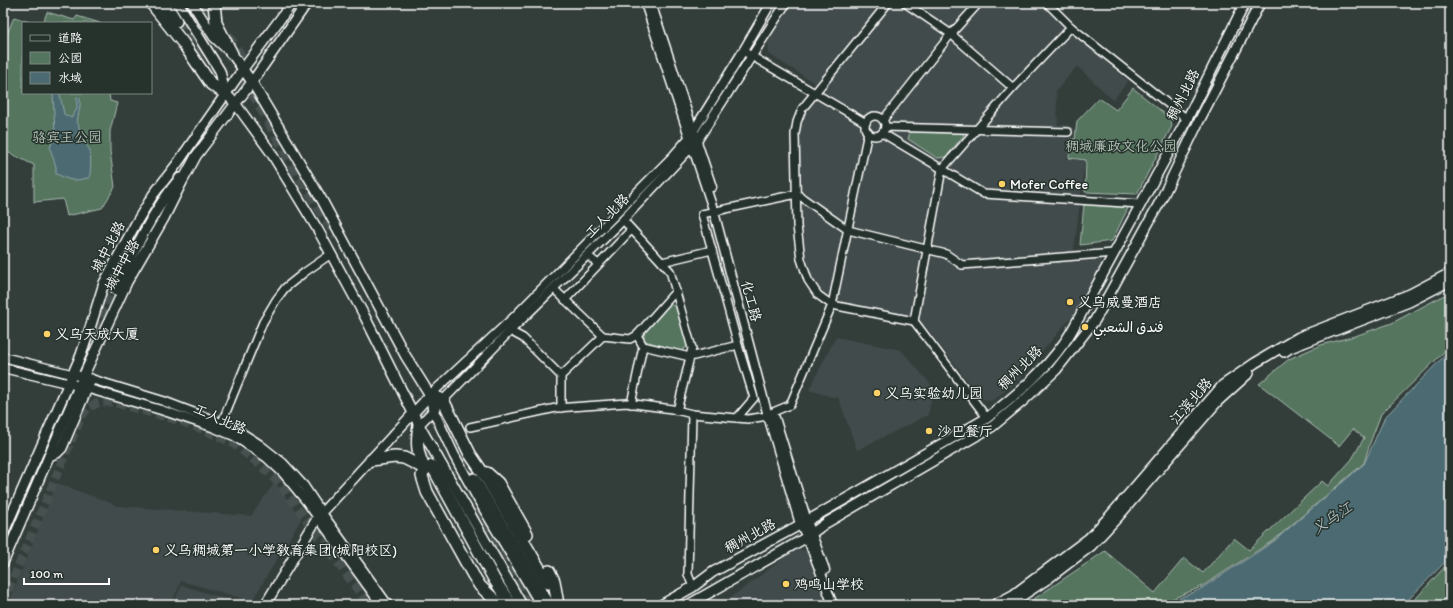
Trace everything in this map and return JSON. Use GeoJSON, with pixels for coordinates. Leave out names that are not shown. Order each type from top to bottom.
{"type":"FeatureCollection","features":[{"type":"Feature","properties":{"kind":"highway"},"geometry":{"type":"LineString","coordinates":[[151,3],[211,84],[225,93]]}},
{"type":"Feature","properties":{"kind":"highway"},"geometry":{"type":"LineString","coordinates":[[158,3],[182,43]]}},
{"type":"Feature","properties":{"kind":"highway"},"geometry":{"type":"LineString","coordinates":[[165,3],[176,21]]}},
{"type":"Feature","properties":{"kind":"highway"},"geometry":{"type":"LineString","coordinates":[[214,3],[216,23],[232,54]]}},
{"type":"Feature","properties":{"kind":"highway"},"geometry":{"type":"LineString","coordinates":[[430,395],[443,400],[470,454],[548,583]]}},
{"type":"Feature","properties":{"kind":"highway"},"geometry":{"type":"LineString","coordinates":[[419,425],[417,439],[418,454],[428,467],[511,605]]}},
{"type":"Feature","properties":{"kind":"highway"},"geometry":{"type":"LineString","coordinates":[[370,460],[395,457],[404,458],[428,467],[444,510],[485,581]]}},
{"type":"Feature","properties":{"kind":"highway"},"geometry":{"type":"LineString","coordinates":[[428,467],[422,476],[427,492],[480,586],[500,605]]}},
{"type":"Feature","properties":{"kind":"highway"},"geometry":{"type":"LineString","coordinates":[[479,468],[489,474],[498,483],[554,582],[558,605]]}},
{"type":"Feature","properties":{"kind":"highway"},"geometry":{"type":"LineString","coordinates":[[474,479],[549,605]]}},
{"type":"Feature","properties":{"kind":"main road"},"geometry":{"type":"LineString","coordinates":[[178,3],[220,71],[225,93],[235,102],[270,151],[318,230],[364,315],[419,425],[522,605]]}},
{"type":"Feature","properties":{"kind":"main road"},"geometry":{"type":"LineString","coordinates":[[192,3],[214,37],[232,54],[252,82],[322,200],[405,356],[430,395],[433,410],[454,455],[481,504],[541,605]]}},
{"type":"Feature","properties":{"kind":"main road","name":"城中北路"},"geometry":{"type":"LineString","coordinates":[[3,534],[69,379],[81,355],[104,283],[136,223],[153,195],[175,166],[242,69],[292,3]]}},
{"type":"Feature","properties":{"kind":"main road","name":"城中中路"},"geometry":{"type":"LineString","coordinates":[[3,563],[49,456],[85,382],[127,282],[164,218],[196,156],[235,102],[252,82],[307,3]]}},
{"type":"Feature","properties":{"kind":"main road","name":"稠州北路"},"geometry":{"type":"LineString","coordinates":[[661,605],[693,587],[713,572],[804,523],[987,418],[1012,398],[1040,371],[1064,343],[1121,242],[1140,204],[1187,119],[1246,3]]}},
{"type":"Feature","properties":{"kind":"main road","name":"稠州北路"},"geometry":{"type":"LineString","coordinates":[[688,605],[993,426],[1023,401],[1056,370],[1095,320],[1161,200],[1198,123],[1260,3]]}},
{"type":"Feature","properties":{"kind":"main road"},"geometry":{"type":"LineString","coordinates":[[175,166],[156,204],[124,261],[111,296],[145,229],[172,188],[191,166]]}},
{"type":"Feature","properties":{"kind":"main road","name":"江滨北路"},"geometry":{"type":"LineString","coordinates":[[994,605],[1013,595],[1089,538],[1110,517],[1223,385],[1255,363],[1299,337],[1410,294],[1450,273]]}},
{"type":"Feature","properties":{"kind":"main road","name":"江滨北路"},"geometry":{"type":"LineString","coordinates":[[1008,605],[1049,578],[1091,546],[1217,402],[1250,373],[1290,348],[1409,302],[1450,281]]}},
{"type":"Feature","properties":{"kind":"main road"},"geometry":{"type":"LineString","coordinates":[[265,605],[320,516],[430,395]]}},
{"type":"Feature","properties":{"kind":"street","name":"化工路"},"geometry":{"type":"LineString","coordinates":[[645,3],[716,211],[770,414],[804,523],[838,605]]}},
{"type":"Feature","properties":{"kind":"street"},"geometry":{"type":"LineString","coordinates":[[651,3],[694,130]]}},
{"type":"Feature","properties":{"kind":"street","name":"工人北路"},"geometry":{"type":"LineString","coordinates":[[430,395],[513,318],[674,155],[693,141],[694,130],[771,3]]}},
{"type":"Feature","properties":{"kind":"street","name":"工人北路"},"geometry":{"type":"LineString","coordinates":[[419,425],[510,330],[554,289],[623,220],[693,141],[753,56],[786,3]]}},
{"type":"Feature","properties":{"kind":"street"},"geometry":{"type":"LineString","coordinates":[[888,3],[802,109],[797,122],[795,134],[797,226],[801,259],[808,280],[818,295],[832,305],[914,321],[987,418]]}},
{"type":"Feature","properties":{"kind":"street"},"geometry":{"type":"LineString","coordinates":[[906,3],[951,34],[1013,88]]}},
{"type":"Feature","properties":{"kind":"street"},"geometry":{"type":"LineString","coordinates":[[864,152],[951,34],[979,3]]}},
{"type":"Feature","properties":{"kind":"street"},"geometry":{"type":"LineString","coordinates":[[1048,3],[1071,27],[1187,119]]}},
{"type":"Feature","properties":{"kind":"street"},"geometry":{"type":"LineString","coordinates":[[914,321],[942,169],[1013,88],[1071,27]]}},
{"type":"Feature","properties":{"kind":"street"},"geometry":{"type":"LineString","coordinates":[[743,51],[866,123]]}},
{"type":"Feature","properties":{"kind":"street"},"geometry":{"type":"LineString","coordinates":[[470,427],[562,408],[631,404],[692,414],[748,419],[770,414],[790,405],[832,305],[868,132],[866,130],[866,123],[869,118],[875,116],[882,129],[942,169],[984,194],[1140,204]]}},
{"type":"Feature","properties":{"kind":"street"},"geometry":{"type":"LineString","coordinates":[[868,132],[870,134],[882,129],[977,129],[1068,132]]}},
{"type":"Feature","properties":{"kind":"street"},"geometry":{"type":"LineString","coordinates":[[737,418],[754,398],[702,214],[797,194],[848,230],[946,254],[962,265],[1114,253]]}},
{"type":"Feature","properties":{"kind":"street"},"geometry":{"type":"LineString","coordinates":[[623,220],[670,271],[692,348],[677,411]]}},
{"type":"Feature","properties":{"kind":"street"},"geometry":{"type":"LineString","coordinates":[[565,300],[631,230]]}},
{"type":"Feature","properties":{"kind":"street"},"geometry":{"type":"LineString","coordinates":[[662,262],[712,250]]}},
{"type":"Feature","properties":{"kind":"street"},"geometry":{"type":"LineString","coordinates":[[220,426],[263,322],[276,300],[285,288],[331,254]]}},
{"type":"Feature","properties":{"kind":"street"},"geometry":{"type":"LineString","coordinates":[[587,255],[598,264]]}},
{"type":"Feature","properties":{"kind":"street"},"geometry":{"type":"LineString","coordinates":[[554,289],[603,336],[630,339],[637,335],[676,292]]}},
{"type":"Feature","properties":{"kind":"street"},"geometry":{"type":"LineString","coordinates":[[510,330],[523,338],[561,376],[562,408]]}},
{"type":"Feature","properties":{"kind":"street"},"geometry":{"type":"LineString","coordinates":[[631,404],[643,346],[637,335]]}},
{"type":"Feature","properties":{"kind":"street"},"geometry":{"type":"LineString","coordinates":[[561,376],[603,336]]}},
{"type":"Feature","properties":{"kind":"street"},"geometry":{"type":"LineString","coordinates":[[643,346],[690,357],[738,344]]}},
{"type":"Feature","properties":{"kind":"street","name":"工人北路"},"geometry":{"type":"LineString","coordinates":[[3,357],[69,379]]}},
{"type":"Feature","properties":{"kind":"street","name":"工人北路"},"geometry":{"type":"LineString","coordinates":[[3,368],[85,382],[161,410],[220,426],[267,458],[283,473],[320,516],[381,605]]}},
{"type":"Feature","properties":{"kind":"street"},"geometry":{"type":"LineString","coordinates":[[692,414],[688,574],[693,587]]}},
{"type":"Feature","properties":{"kind":"street"},"geometry":{"type":"LineString","coordinates":[[320,516],[388,605]]}},
{"type":"Feature","properties":{"kind":"street","name":"化工路"},"geometry":{"type":"LineString","coordinates":[[809,534],[833,605]]}},
{"type":"Feature","properties":{"kind":"shaded area"},"geometry":{"type":"Polygon","coordinates":[[[791,3],[1041,3],[1128,81],[1113,100],[1077,66],[1056,91],[1058,125],[1069,125],[1067,159],[1085,161],[1074,250],[1091,251],[1102,259],[1097,275],[1077,310],[1016,383],[992,401],[982,399],[924,325],[907,317],[845,305],[823,296],[810,279],[805,265],[800,236],[799,136],[803,115],[824,89],[769,54],[768,43],[771,36],[791,3]]]}},
{"type":"Feature","properties":{"kind":"shaded area","name":"义乌实验幼儿园"},"geometry":{"type":"Polygon","coordinates":[[[836,337],[901,350],[934,388],[928,415],[857,450],[838,397],[832,397],[809,390],[836,337]]]}},
{"type":"Feature","properties":{"kind":"shaded area","name":"义乌稠城第一小学教育集团(城阳校区)"},"geometry":{"type":"Polygon","coordinates":[[[275,482],[301,519],[252,601],[181,581],[171,605],[8,605],[57,483],[118,506],[251,516],[275,482]]]}},
{"type":"Feature","properties":{"kind":"shaded area","name":"鸡鸣山学校"},"geometry":{"type":"Polygon","coordinates":[[[796,549],[807,551],[817,562],[830,605],[721,605],[796,549]]]}},
{"type":"Feature","properties":{"kind":"shaded area"},"geometry":{"type":"Polygon","coordinates":[[[182,585],[243,605],[173,605],[182,585]]]}},
{"type":"Feature","properties":{"kind":"green space"},"geometry":{"type":"Polygon","coordinates":[[[47,12],[74,20],[77,16],[97,22],[43,22],[47,12]]]}},
{"type":"Feature","properties":{"kind":"green space","name":"骆宾王公园"},"geometry":{"type":"Polygon","coordinates":[[[14,17],[30,22],[22,22],[22,94],[109,94],[110,101],[117,103],[110,131],[110,151],[115,187],[102,208],[67,216],[63,199],[34,202],[34,165],[3,150],[3,44],[14,17]]]}},
{"type":"Feature","properties":{"kind":"green space","name":"稠城廉政文化公园"},"geometry":{"type":"Polygon","coordinates":[[[1133,88],[1171,119],[1172,126],[1137,194],[1085,192],[1086,160],[1069,158],[1070,139],[1075,139],[1077,121],[1099,98],[1116,110],[1133,88]]]}},
{"type":"Feature","properties":{"kind":"green space"},"geometry":{"type":"Polygon","coordinates":[[[910,132],[962,133],[964,135],[946,157],[937,158],[908,139],[910,132]]]}},
{"type":"Feature","properties":{"kind":"green space"},"geometry":{"type":"Polygon","coordinates":[[[1084,204],[1129,206],[1112,241],[1080,245],[1084,204]]]}},
{"type":"Feature","properties":{"kind":"green space"},"geometry":{"type":"Polygon","coordinates":[[[1450,292],[1450,346],[1381,414],[1364,463],[1274,540],[1201,587],[1157,605],[1025,605],[1105,551],[1155,593],[1184,558],[1203,573],[1234,538],[1249,550],[1322,481],[1328,486],[1352,459],[1364,438],[1353,429],[1339,446],[1259,384],[1289,359],[1321,345],[1355,336],[1392,323],[1450,292]]]}},
{"type":"Feature","properties":{"kind":"green space"},"geometry":{"type":"Polygon","coordinates":[[[668,304],[678,307],[688,346],[681,351],[645,341],[643,331],[668,304]]]}},
{"type":"Feature","properties":{"kind":"green space"},"geometry":{"type":"Polygon","coordinates":[[[1450,561],[1450,605],[1410,605],[1450,561]]]}},
{"type":"Feature","properties":{"kind":"water"},"geometry":{"type":"Polygon","coordinates":[[[53,94],[61,94],[64,114],[71,118],[77,109],[77,97],[80,98],[77,122],[80,137],[90,150],[91,164],[89,178],[73,180],[56,174],[56,167],[50,148],[55,134],[53,94]]]}},
{"type":"Feature","properties":{"kind":"water","name":"义乌江"},"geometry":{"type":"Polygon","coordinates":[[[1450,350],[1450,557],[1403,605],[1162,605],[1199,590],[1273,542],[1364,464],[1385,417],[1450,350]]]}},
{"type":"Feature","properties":{"kind":"tunnel"},"geometry":{"type":"LineString","coordinates":[[206,3],[217,19]]}},
{"type":"Feature","properties":{"kind":"tunnel"},"geometry":{"type":"LineString","coordinates":[[176,21],[201,61]]}},
{"type":"Feature","properties":{"kind":"tunnel"},"geometry":{"type":"LineString","coordinates":[[227,35],[239,54],[246,72]]}},
{"type":"Feature","properties":{"kind":"tunnel"},"geometry":{"type":"LineString","coordinates":[[244,77],[297,172],[338,237]]}},
{"type":"Feature","properties":{"kind":"tunnel"},"geometry":{"type":"LineString","coordinates":[[74,393],[75,381],[110,295]]}},
{"type":"Feature","properties":{"kind":"tunnel"},"geometry":{"type":"LineString","coordinates":[[3,603],[81,417],[87,409],[95,404],[101,402],[113,402],[181,421],[233,443],[278,482],[369,605]]}},
{"type":"Feature","properties":{"kind":"tunnel"},"geometry":{"type":"LineString","coordinates":[[443,426],[456,445],[474,479]]}},
{"type":"Feature","properties":{"kind":"tunnel"},"geometry":{"type":"LineString","coordinates":[[424,435],[432,466]]}},
{"type":"Feature","properties":{"kind":"tunnel"},"geometry":{"type":"LineString","coordinates":[[473,510],[528,605]]}},
{"type":"Feature","properties":{"kind":"tunnel"},"geometry":{"type":"LineString","coordinates":[[485,581],[507,603]]}},
{"type":"Feature","properties":{"kind":"place","name":"Mofer Coffee"},"geometry":{"type":"Point","coordinates":[1002,184]}},
{"type":"Feature","properties":{"kind":"place","name":"义乌威曼酒店"},"geometry":{"type":"Point","coordinates":[1070,302]}},
{"type":"Feature","properties":{"kind":"place","name":"فندق الشعبي"},"geometry":{"type":"Point","coordinates":[1085,327]}},
{"type":"Feature","properties":{"kind":"place","name":"义乌天成大厦"},"geometry":{"type":"Point","coordinates":[47,334]}},
{"type":"Feature","properties":{"kind":"place","name":"义乌实验幼儿园"},"geometry":{"type":"Point","coordinates":[877,393]}},
{"type":"Feature","properties":{"kind":"place","name":"沙巴餐厅"},"geometry":{"type":"Point","coordinates":[929,431]}},
{"type":"Feature","properties":{"kind":"place","name":"义乌稠城第一小学教育集团(城阳校区)"},"geometry":{"type":"Point","coordinates":[156,550]}},
{"type":"Feature","properties":{"kind":"place","name":"鸡鸣山学校"},"geometry":{"type":"Point","coordinates":[786,584]}}]}
